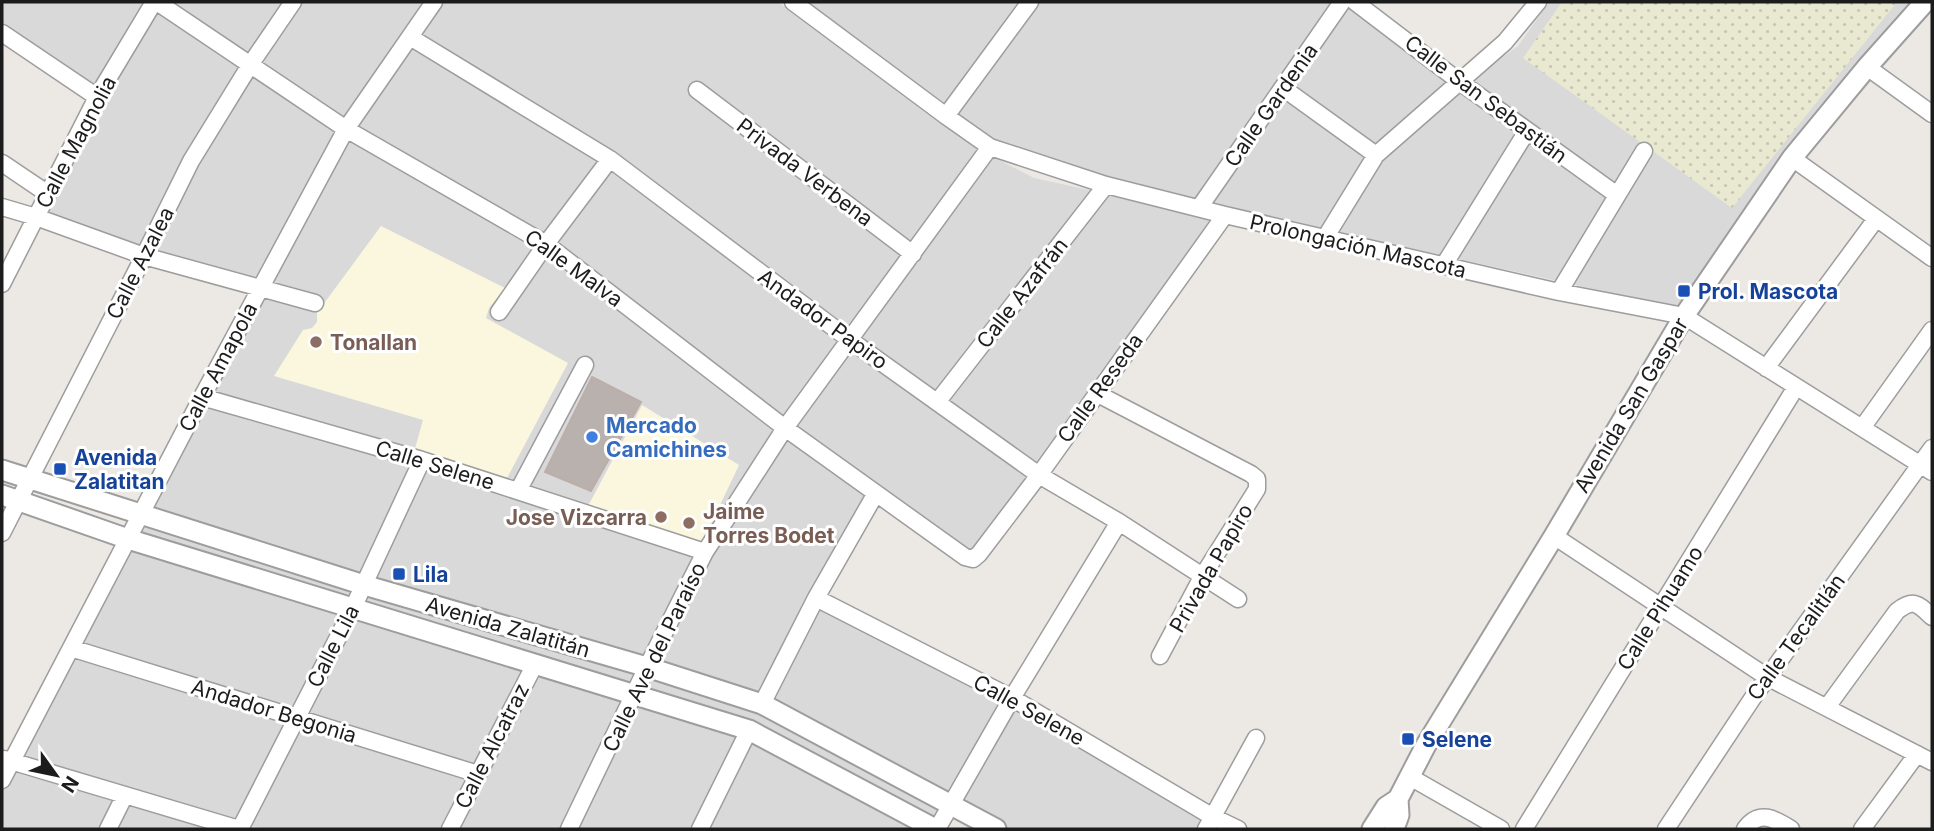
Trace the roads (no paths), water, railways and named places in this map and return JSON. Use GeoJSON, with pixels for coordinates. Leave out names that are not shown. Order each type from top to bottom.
{"type":"FeatureCollection","features":[{"type":"Feature","properties":{"kind":"street","name":"Calle Malva"},"geometry":{"type":"LineString","coordinates":[[156,2],[346,129],[546,244],[785,428],[965,557],[972,559]]}},
{"type":"Feature","properties":{"kind":"street","name":"Calle Magnolia"},"geometry":{"type":"LineString","coordinates":[[2,284],[97,97],[156,2]]}},
{"type":"Feature","properties":{"kind":"street","name":"Calle Azalea"},"geometry":{"type":"LineString","coordinates":[[2,533],[10,498],[29,479],[191,160],[293,2]]}},
{"type":"Feature","properties":{"kind":"street","name":"Calle Amapola"},"geometry":{"type":"LineString","coordinates":[[2,780],[6,759],[71,648],[346,129],[434,2]]}},
{"type":"Feature","properties":{"kind":"street","name":"Prolongación Mascota"},"geometry":{"type":"LineString","coordinates":[[793,2],[990,147],[1106,185],[1225,215],[1559,292],[1684,316],[1926,469]]}},
{"type":"Feature","properties":{"kind":"street"},"geometry":{"type":"LineString","coordinates":[[946,117],[1030,2]]}},
{"type":"Feature","properties":{"kind":"street","name":"Calle Gardenia"},"geometry":{"type":"LineString","coordinates":[[1199,208],[1342,2]]}},
{"type":"Feature","properties":{"kind":"street","name":"Calle San Sebastián"},"geometry":{"type":"LineString","coordinates":[[1355,2],[1617,195]]}},
{"type":"Feature","properties":{"kind":"street"},"geometry":{"type":"LineString","coordinates":[[1325,238],[1376,155],[1505,42],[1538,2]]}},
{"type":"Feature","properties":{"kind":"street","name":"Avenida San Gaspar"},"geometry":{"type":"LineString","coordinates":[[1372,829],[1386,807],[1398,799],[1426,745],[1684,316],[1792,158],[1925,2]]}},
{"type":"Feature","properties":{"kind":"street"},"geometry":{"type":"LineString","coordinates":[[2,33],[97,97]]}},
{"type":"Feature","properties":{"kind":"street","name":"Andador Papiro"},"geometry":{"type":"LineString","coordinates":[[410,37],[610,159],[850,340],[1038,475],[1119,522],[1238,599]]}},
{"type":"Feature","properties":{"kind":"street"},"geometry":{"type":"LineString","coordinates":[[1867,67],[1932,114]]}},
{"type":"Feature","properties":{"kind":"street"},"geometry":{"type":"LineString","coordinates":[[1283,88],[1376,155]]}},
{"type":"Feature","properties":{"kind":"street","name":"Privada Verbena"},"geometry":{"type":"LineString","coordinates":[[697,90],[913,254]]}},
{"type":"Feature","properties":{"kind":"street"},"geometry":{"type":"LineString","coordinates":[[1444,265],[1527,131]]}},
{"type":"Feature","properties":{"kind":"street","name":"Calle Ave del Paraíso"},"geometry":{"type":"LineString","coordinates":[[569,829],[705,552],[785,428],[990,147]]}},
{"type":"Feature","properties":{"kind":"street"},"geometry":{"type":"LineString","coordinates":[[1559,292],[1644,151]]}},
{"type":"Feature","properties":{"kind":"street"},"geometry":{"type":"LineString","coordinates":[[1792,158],[1932,258]]}},
{"type":"Feature","properties":{"kind":"street"},"geometry":{"type":"LineString","coordinates":[[499,312],[610,159]]}},
{"type":"Feature","properties":{"kind":"street"},"geometry":{"type":"LineString","coordinates":[[2,163],[48,194]]}},
{"type":"Feature","properties":{"kind":"street","name":"Calle Azafrán"},"geometry":{"type":"LineString","coordinates":[[938,401],[1106,185]]}},
{"type":"Feature","properties":{"kind":"street"},"geometry":{"type":"LineString","coordinates":[[2,207],[144,256],[315,303]]}},
{"type":"Feature","properties":{"kind":"street","name":"Calle Reseda"},"geometry":{"type":"LineString","coordinates":[[972,559],[979,554],[1038,475],[1225,215]]}},
{"type":"Feature","properties":{"kind":"street"},"geometry":{"type":"LineString","coordinates":[[1766,368],[1875,219]]}},
{"type":"Feature","properties":{"kind":"street"},"geometry":{"type":"LineString","coordinates":[[1862,428],[1932,330]]}},
{"type":"Feature","properties":{"kind":"street"},"geometry":{"type":"LineString","coordinates":[[518,491],[585,365]]}},
{"type":"Feature","properties":{"kind":"street","name":"Calle Pihuamo"},"geometry":{"type":"LineString","coordinates":[[1524,829],[1796,387]]}},
{"type":"Feature","properties":{"kind":"street","name":"Privada Papiro"},"geometry":{"type":"LineString","coordinates":[[1097,393],[1257,479],[1257,489],[1202,577],[1160,656]]}},
{"type":"Feature","properties":{"kind":"street","name":"Calle Selene"},"geometry":{"type":"LineString","coordinates":[[202,397],[422,460],[705,552]]}},
{"type":"Feature","properties":{"kind":"street","name":"Calle Tecalitlán"},"geometry":{"type":"LineString","coordinates":[[1666,829],[1767,677],[1926,469],[1932,448]]}},
{"type":"Feature","properties":{"kind":"street","name":"Calle Lila"},"geometry":{"type":"LineString","coordinates":[[239,829],[364,585],[422,460]]}},
{"type":"Feature","properties":{"kind":"street","name":"Avenida Zalatitán"},"geometry":{"type":"LineString","coordinates":[[2,471],[364,585],[647,667],[762,704],[996,829]]}},
{"type":"Feature","properties":{"kind":"street"},"geometry":{"type":"LineString","coordinates":[[762,704],[816,598],[876,493]]}},
{"type":"Feature","properties":{"kind":"street","name":"Avenida Zalatitán"},"geometry":{"type":"LineString","coordinates":[[10,498],[128,539],[749,730],[936,829]]}},
{"type":"Feature","properties":{"kind":"street"},"geometry":{"type":"LineString","coordinates":[[936,829],[1119,522]]}},
{"type":"Feature","properties":{"kind":"street"},"geometry":{"type":"LineString","coordinates":[[1554,536],[1767,677],[1932,762]]}},
{"type":"Feature","properties":{"kind":"street","name":"Calle Selene"},"geometry":{"type":"LineString","coordinates":[[816,598],[1012,698],[1210,823],[1238,829]]}},
{"type":"Feature","properties":{"kind":"street"},"geometry":{"type":"LineString","coordinates":[[1827,707],[1896,611],[1906,604],[1917,604],[1932,617]]}},
{"type":"Feature","properties":{"kind":"street","name":"Andador Begonia"},"geometry":{"type":"LineString","coordinates":[[71,648],[478,774]]}},
{"type":"Feature","properties":{"kind":"street","name":"Calle Alcatraz"},"geometry":{"type":"LineString","coordinates":[[450,829],[534,664]]}},
{"type":"Feature","properties":{"kind":"street"},"geometry":{"type":"LineString","coordinates":[[700,829],[749,730]]}},
{"type":"Feature","properties":{"kind":"street"},"geometry":{"type":"LineString","coordinates":[[1210,823],[1256,737]]}},
{"type":"Feature","properties":{"kind":"street"},"geometry":{"type":"LineString","coordinates":[[1862,829],[1917,754]]}},
{"type":"Feature","properties":{"kind":"street"},"geometry":{"type":"LineString","coordinates":[[6,759],[239,829]]}},
{"type":"Feature","properties":{"kind":"street"},"geometry":{"type":"LineString","coordinates":[[1410,777],[1501,829]]}},
{"type":"Feature","properties":{"kind":"street"},"geometry":{"type":"LineString","coordinates":[[108,829],[125,795]]}},
{"type":"Feature","properties":{"kind":"street","name":"Avenida San Gaspar"},"geometry":{"type":"LineString","coordinates":[[1394,829],[1399,815],[1398,799]]}},
{"type":"Feature","properties":{"kind":"street"},"geometry":{"type":"LineString","coordinates":[[1745,829],[1761,817],[1775,818],[1791,829]]}},
{"type":"Feature","properties":{"kind":"place","name":"Prol. Mascota"},"geometry":{"type":"Point","coordinates":[1684,291]}},
{"type":"Feature","properties":{"kind":"place","name":"Tonallan"},"geometry":{"type":"Point","coordinates":[316,342]}},
{"type":"Feature","properties":{"kind":"place","name":"Mercado Camichines"},"geometry":{"type":"Point","coordinates":[592,437]}},
{"type":"Feature","properties":{"kind":"place","name":"Avenida Zalatitan"},"geometry":{"type":"Point","coordinates":[60,469]}},
{"type":"Feature","properties":{"kind":"place","name":"Jose Vizcarra"},"geometry":{"type":"Point","coordinates":[661,517]}},
{"type":"Feature","properties":{"kind":"place","name":"Jaime Torres Bodet"},"geometry":{"type":"Point","coordinates":[689,523]}},
{"type":"Feature","properties":{"kind":"place","name":"Lila"},"geometry":{"type":"Point","coordinates":[399,574]}},
{"type":"Feature","properties":{"kind":"place","name":"Selene"},"geometry":{"type":"Point","coordinates":[1408,739]}}]}
